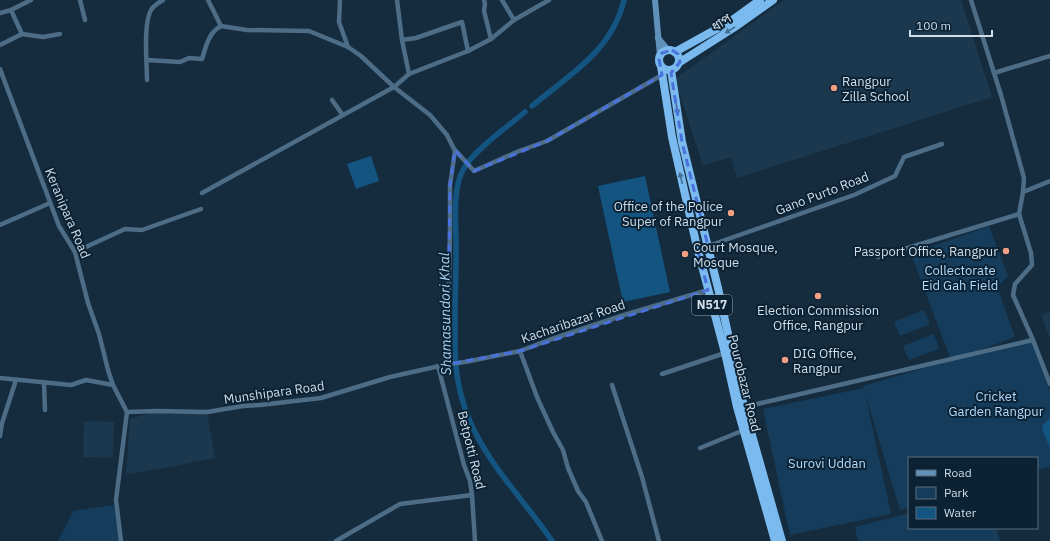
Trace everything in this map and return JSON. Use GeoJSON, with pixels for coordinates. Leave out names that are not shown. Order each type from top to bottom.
{"type":"FeatureCollection","features":[{"type":"Feature","properties":{"kind":"highway","name":"ধাপ"},"geometry":{"type":"LineString","coordinates":[[660,56],[662,53],[672,51],[731,21],[760,0]]}},
{"type":"Feature","properties":{"kind":"highway","name":"ধাপ"},"geometry":{"type":"LineString","coordinates":[[671,70],[675,69],[680,62],[735,27],[773,0]]}},
{"type":"Feature","properties":{"kind":"highway"},"geometry":{"type":"LineString","coordinates":[[672,51],[680,58],[680,62]]}},
{"type":"Feature","properties":{"kind":"highway","name":"N517"},"geometry":{"type":"LineString","coordinates":[[660,56],[659,59],[661,66]]}},
{"type":"Feature","properties":{"kind":"highway"},"geometry":{"type":"LineString","coordinates":[[661,66],[666,70],[671,70]]}},
{"type":"Feature","properties":{"kind":"highway","name":"Pourobazar Road"},"geometry":{"type":"LineString","coordinates":[[661,66],[672,137],[697,247],[725,353],[737,407],[775,541]]}},
{"type":"Feature","properties":{"kind":"highway","name":"Pourobazar Road"},"geometry":{"type":"LineString","coordinates":[[671,70],[682,142],[708,246],[744,407],[782,541]]}},
{"type":"Feature","properties":{"kind":"main road"},"geometry":{"type":"LineString","coordinates":[[655,0],[660,56]]}},
{"type":"Feature","properties":{"kind":"main road"},"geometry":{"type":"LineString","coordinates":[[658,38],[672,51]]}},
{"type":"Feature","properties":{"kind":"street"},"geometry":{"type":"LineString","coordinates":[[0,13],[11,10],[31,0]]}},
{"type":"Feature","properties":{"kind":"street"},"geometry":{"type":"LineString","coordinates":[[147,80],[146,42],[148,17],[151,9],[162,0]]}},
{"type":"Feature","properties":{"kind":"street"},"geometry":{"type":"LineString","coordinates":[[208,0],[221,26]]}},
{"type":"Feature","properties":{"kind":"street"},"geometry":{"type":"LineString","coordinates":[[340,0],[340,22],[348,47]]}},
{"type":"Feature","properties":{"kind":"street"},"geometry":{"type":"LineString","coordinates":[[397,0],[402,40],[409,74]]}},
{"type":"Feature","properties":{"kind":"street"},"geometry":{"type":"LineString","coordinates":[[484,0],[484,11],[491,39]]}},
{"type":"Feature","properties":{"kind":"street"},"geometry":{"type":"LineString","coordinates":[[502,0],[514,20]]}},
{"type":"Feature","properties":{"kind":"street"},"geometry":{"type":"LineString","coordinates":[[202,193],[342,114],[409,74],[468,51],[491,39],[514,20],[549,0]]}},
{"type":"Feature","properties":{"kind":"street"},"geometry":{"type":"LineString","coordinates":[[971,0],[994,73],[1024,178],[1023,192],[1018,214],[1031,253],[1032,265],[1015,284],[1013,295],[1050,384]]}},
{"type":"Feature","properties":{"kind":"street"},"geometry":{"type":"LineString","coordinates":[[11,10],[22,34]]}},
{"type":"Feature","properties":{"kind":"street"},"geometry":{"type":"LineString","coordinates":[[84,14],[85,20]]}},
{"type":"Feature","properties":{"kind":"street"},"geometry":{"type":"LineString","coordinates":[[402,40],[416,38],[462,22],[468,51]]}},
{"type":"Feature","properties":{"kind":"street"},"geometry":{"type":"LineString","coordinates":[[147,60],[180,62],[189,58],[202,59],[206,45],[214,29],[221,26],[247,30],[308,31],[348,47],[361,56],[392,85],[430,115],[447,135],[455,150],[474,171],[519,151],[547,141],[662,75]]}},
{"type":"Feature","properties":{"kind":"street"},"geometry":{"type":"LineString","coordinates":[[0,45],[22,34],[43,37],[60,34]]}},
{"type":"Feature","properties":{"kind":"street"},"geometry":{"type":"LineString","coordinates":[[994,73],[1050,56]]}},
{"type":"Feature","properties":{"kind":"street","name":"Keranipara Road"},"geometry":{"type":"LineString","coordinates":[[0,69],[59,226],[75,252],[88,303],[99,334],[108,370],[127,412]]}},
{"type":"Feature","properties":{"kind":"street"},"geometry":{"type":"LineString","coordinates":[[332,100],[342,114]]}},
{"type":"Feature","properties":{"kind":"street","name":"Gano Purto Road"},"geometry":{"type":"LineString","coordinates":[[697,247],[708,246],[854,195],[895,176],[904,157],[942,144]]}},
{"type":"Feature","properties":{"kind":"street"},"geometry":{"type":"LineString","coordinates":[[441,366],[448,330],[450,185],[455,150]]}},
{"type":"Feature","properties":{"kind":"street"},"geometry":{"type":"LineString","coordinates":[[1023,192],[1050,181]]}},
{"type":"Feature","properties":{"kind":"street"},"geometry":{"type":"LineString","coordinates":[[0,226],[50,203]]}},
{"type":"Feature","properties":{"kind":"street"},"geometry":{"type":"LineString","coordinates":[[75,252],[125,229],[142,230],[201,209]]}},
{"type":"Feature","properties":{"kind":"street"},"geometry":{"type":"LineString","coordinates":[[878,257],[1018,214]]}},
{"type":"Feature","properties":{"kind":"street"},"geometry":{"type":"LineString","coordinates":[[450,231],[457,232]]}},
{"type":"Feature","properties":{"kind":"street"},"geometry":{"type":"LineString","coordinates":[[449,287],[456,288]]}},
{"type":"Feature","properties":{"kind":"street","name":"Kacharibazar Road"},"geometry":{"type":"LineString","coordinates":[[441,366],[520,351],[624,315],[708,290]]}},
{"type":"Feature","properties":{"kind":"street"},"geometry":{"type":"LineString","coordinates":[[448,330],[455,330]]}},
{"type":"Feature","properties":{"kind":"street"},"geometry":{"type":"LineString","coordinates":[[744,407],[1033,340]]}},
{"type":"Feature","properties":{"kind":"street"},"geometry":{"type":"LineString","coordinates":[[520,351],[537,397],[563,450],[568,468],[578,491],[586,502],[602,541]]}},
{"type":"Feature","properties":{"kind":"street"},"geometry":{"type":"LineString","coordinates":[[662,374],[725,353]]}},
{"type":"Feature","properties":{"kind":"street","name":"Munshipara Road"},"geometry":{"type":"LineString","coordinates":[[127,412],[207,412],[243,406],[260,406],[321,398],[390,377],[441,366]]}},
{"type":"Feature","properties":{"kind":"street","name":"Betpotti Road"},"geometry":{"type":"LineString","coordinates":[[441,366],[464,465],[470,481],[475,541]]}},
{"type":"Feature","properties":{"kind":"street"},"geometry":{"type":"LineString","coordinates":[[0,378],[71,385],[86,380],[114,385]]}},
{"type":"Feature","properties":{"kind":"street"},"geometry":{"type":"LineString","coordinates":[[0,436],[2,423],[16,380]]}},
{"type":"Feature","properties":{"kind":"street"},"geometry":{"type":"LineString","coordinates":[[44,383],[44,410]]}},
{"type":"Feature","properties":{"kind":"street"},"geometry":{"type":"LineString","coordinates":[[612,385],[642,477],[659,541]]}},
{"type":"Feature","properties":{"kind":"street"},"geometry":{"type":"LineString","coordinates":[[121,541],[116,500],[127,412]]}},
{"type":"Feature","properties":{"kind":"street"},"geometry":{"type":"LineString","coordinates":[[700,448],[744,430]]}},
{"type":"Feature","properties":{"kind":"street"},"geometry":{"type":"LineString","coordinates":[[336,541],[400,504],[472,496]]}},
{"type":"Feature","properties":{"kind":"highlighted area"},"geometry":{"type":"Polygon","coordinates":[[[672,50],[678,54],[680,62],[671,73],[682,142],[708,246],[697,247],[708,290],[520,351],[444,365],[448,330],[450,185],[455,150],[474,171],[547,141],[662,75],[659,59],[662,53],[672,50]]]}},
{"type":"Feature","properties":{"kind":"shaded area","name":"Rangpur Zilla School"},"geometry":{"type":"Polygon","coordinates":[[[784,0],[961,0],[992,97],[737,178],[731,157],[703,166],[675,79],[784,0]]]}},
{"type":"Feature","properties":{"kind":"shaded area"},"geometry":{"type":"Polygon","coordinates":[[[1050,312],[1050,339],[1041,315],[1050,312]]]}},
{"type":"Feature","properties":{"kind":"shaded area"},"geometry":{"type":"Polygon","coordinates":[[[157,411],[207,412],[215,458],[126,475],[130,419],[157,411]]]}},
{"type":"Feature","properties":{"kind":"shaded area"},"geometry":{"type":"Polygon","coordinates":[[[84,421],[114,422],[113,458],[83,457],[84,421]]]}},
{"type":"Feature","properties":{"kind":"green space"},"geometry":{"type":"Polygon","coordinates":[[[989,226],[1008,276],[997,287],[1015,337],[964,356],[1034,336],[1050,392],[1050,467],[1038,470],[1038,457],[908,457],[908,507],[900,510],[865,393],[891,514],[790,535],[763,409],[864,388],[863,386],[951,360],[911,254],[989,226]]]}},
{"type":"Feature","properties":{"kind":"green space"},"geometry":{"type":"Polygon","coordinates":[[[924,310],[930,324],[900,336],[894,322],[924,310]]]}},
{"type":"Feature","properties":{"kind":"green space"},"geometry":{"type":"Polygon","coordinates":[[[934,334],[939,349],[909,360],[903,346],[934,334]]]}},
{"type":"Feature","properties":{"kind":"green space"},"geometry":{"type":"Polygon","coordinates":[[[114,505],[120,541],[58,541],[73,511],[114,505]]]}},
{"type":"Feature","properties":{"kind":"green space"},"geometry":{"type":"Polygon","coordinates":[[[908,513],[908,529],[996,529],[1000,541],[858,541],[855,527],[908,513]]]}},
{"type":"Feature","properties":{"kind":"water"},"geometry":{"type":"Polygon","coordinates":[[[371,156],[379,181],[356,189],[347,164],[371,156]]]}},
{"type":"Feature","properties":{"kind":"water"},"geometry":{"type":"Polygon","coordinates":[[[645,176],[670,292],[623,302],[598,186],[645,176]]]}},
{"type":"Feature","properties":{"kind":"water"},"geometry":{"type":"Polygon","coordinates":[[[1050,418],[1050,448],[1042,426],[1050,418]]]}},
{"type":"Feature","properties":{"kind":"waterway","name":"Shamasundori Khal"},"geometry":{"type":"LineString","coordinates":[[532,106],[574,72],[599,48],[610,34],[618,18],[624,0]]}},
{"type":"Feature","properties":{"kind":"waterway","name":"Shamasundori Khal"},"geometry":{"type":"LineString","coordinates":[[525,112],[474,155],[463,170],[459,179],[455,212],[455,358],[461,394],[467,414],[475,432],[492,461],[552,541]]}},
{"type":"Feature","properties":{"kind":"place","name":"Rangpur Zilla School"},"geometry":{"type":"Point","coordinates":[834,88]}},
{"type":"Feature","properties":{"kind":"place","name":"Office of the Police Super of Rangpur"},"geometry":{"type":"Point","coordinates":[731,213]}},
{"type":"Feature","properties":{"kind":"place","name":"Passport Office, Rangpur"},"geometry":{"type":"Point","coordinates":[1006,251]}},
{"type":"Feature","properties":{"kind":"place","name":"Court Mosque, Mosque"},"geometry":{"type":"Point","coordinates":[685,254]}},
{"type":"Feature","properties":{"kind":"place","name":"Election Commission Office, Rangpur"},"geometry":{"type":"Point","coordinates":[818,296]}},
{"type":"Feature","properties":{"kind":"place","name":"DIG Office, Rangpur"},"geometry":{"type":"Point","coordinates":[785,360]}},
{"type":"Feature","properties":{"kind":"park label","name":"Collectorate Eid Gah Field"},"geometry":{"type":"Point","coordinates":[960,278]}},
{"type":"Feature","properties":{"kind":"park label","name":"Cricket Garden Rangpur"},"geometry":{"type":"Point","coordinates":[996,404]}},
{"type":"Feature","properties":{"kind":"park label","name":"Surovi Uddan"},"geometry":{"type":"Point","coordinates":[827,463]}}]}
